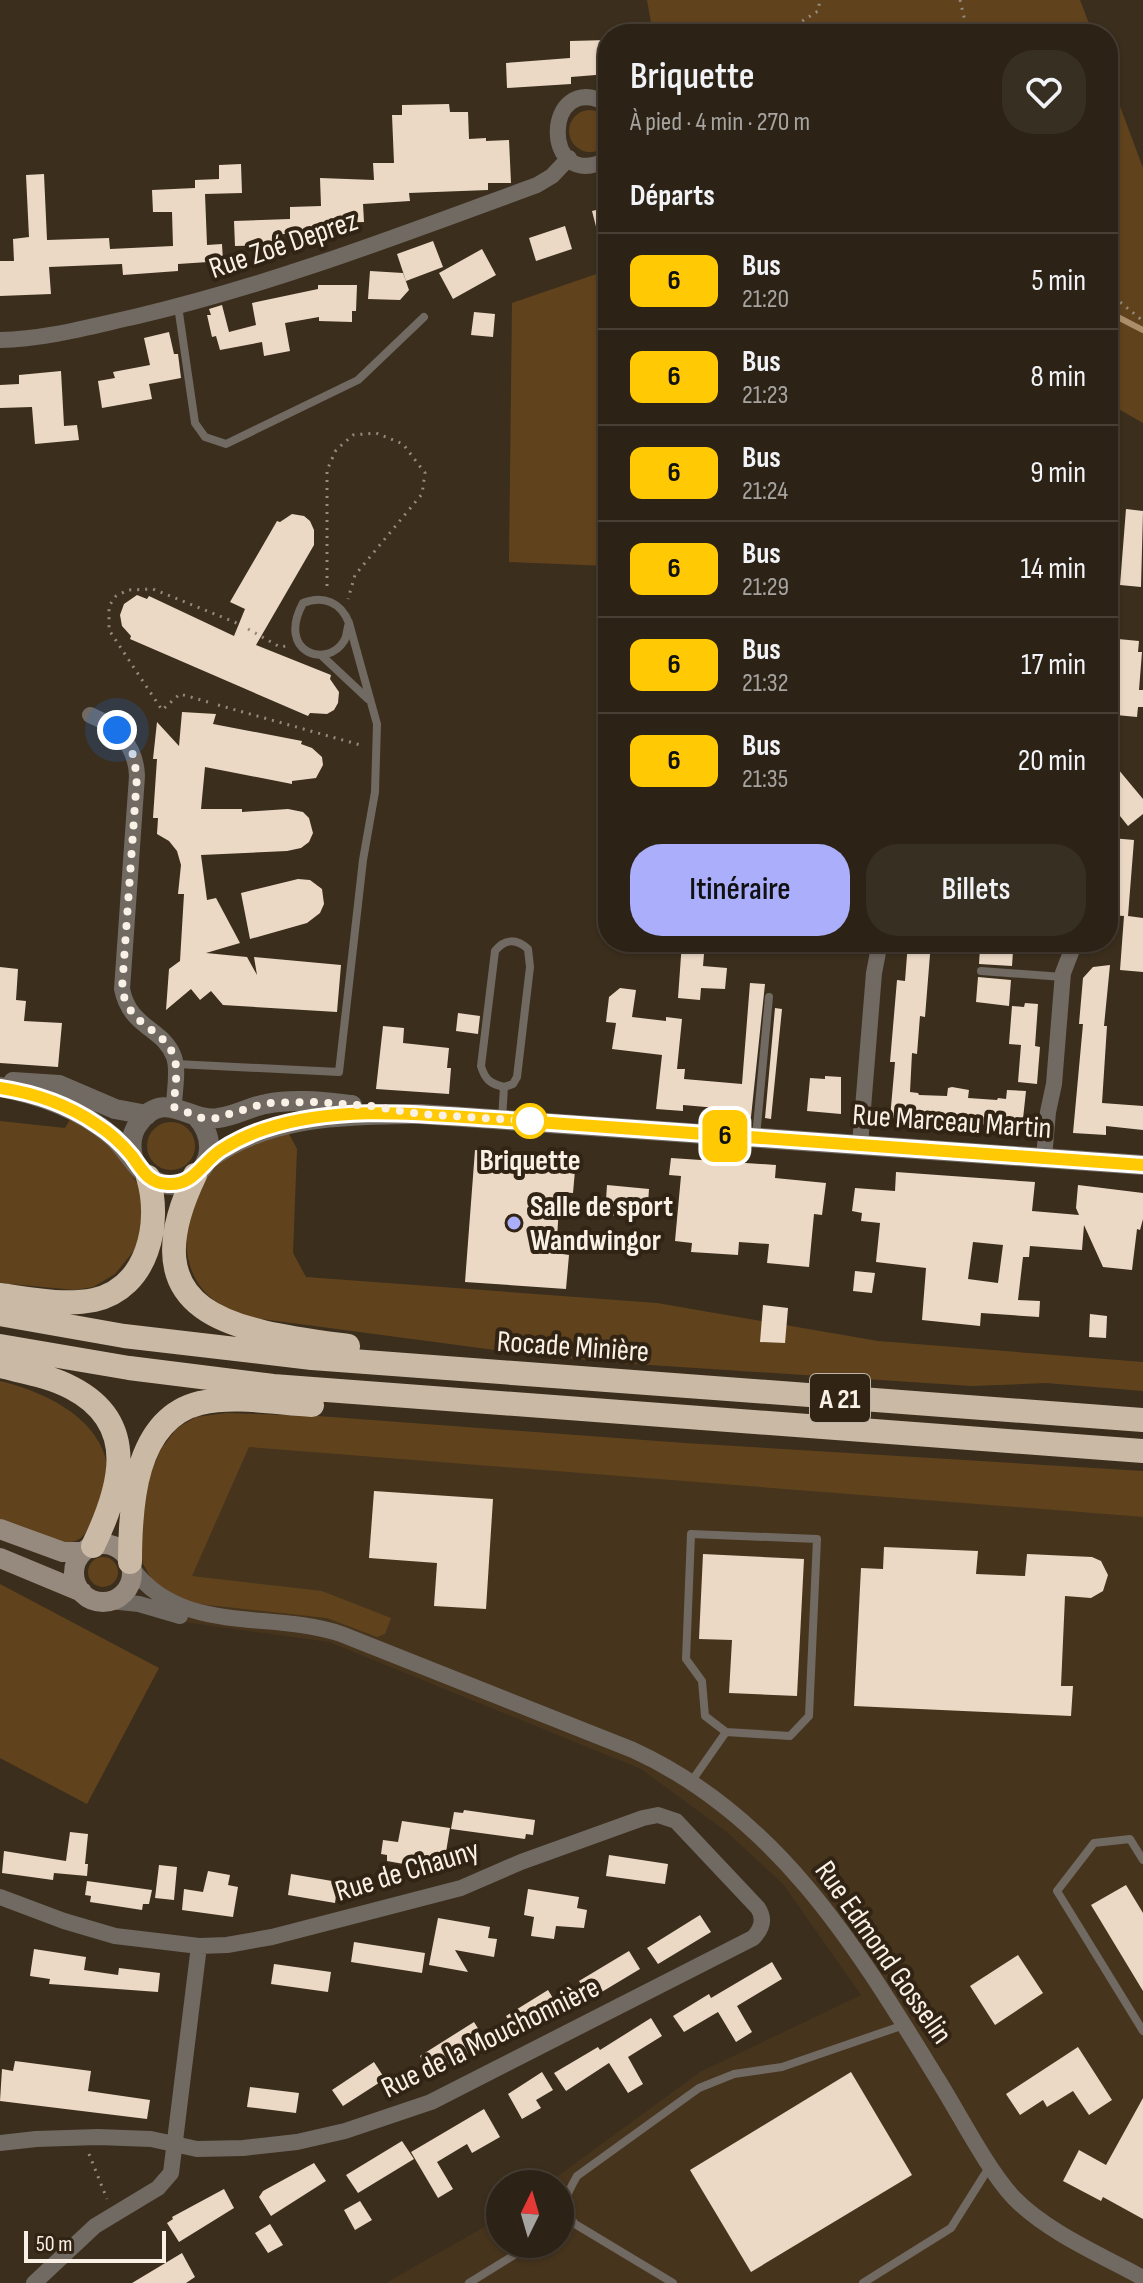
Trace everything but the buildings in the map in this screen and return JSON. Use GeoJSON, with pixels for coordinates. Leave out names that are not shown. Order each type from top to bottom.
{"type":"FeatureCollection","features":[{"type":"Feature","properties":{"kind":"highway"},"geometry":{"type":"LineString","coordinates":[[0,1295],[85,1301],[104,1297],[122,1287],[136,1271],[151,1239],[155,1208],[141,1168]]}},
{"type":"Feature","properties":{"kind":"highway"},"geometry":{"type":"LineString","coordinates":[[201,1168],[177,1224],[174,1254],[183,1284],[196,1302],[215,1317],[245,1328],[295,1338],[536,1376]]}},
{"type":"Feature","properties":{"kind":"highway","name":"Rocade Minière"},"geometry":{"type":"LineString","coordinates":[[0,1314],[202,1346],[357,1362],[1143,1420]]}},
{"type":"Feature","properties":{"kind":"highway","name":"Rocade Minière"},"geometry":{"type":"LineString","coordinates":[[0,1346],[236,1382],[1143,1451]]}},
{"type":"Feature","properties":{"kind":"highway"},"geometry":{"type":"LineString","coordinates":[[0,1366],[71,1387],[95,1406],[112,1428],[119,1451],[118,1478],[112,1504],[88,1549]]}},
{"type":"Feature","properties":{"kind":"highway"},"geometry":{"type":"LineString","coordinates":[[131,1565],[130,1537],[141,1465],[164,1423],[185,1408],[200,1403],[236,1400],[420,1414],[538,1407]]}},
{"type":"Feature","properties":{"kind":"main road"},"geometry":{"type":"LineString","coordinates":[[0,1529],[63,1552],[102,1544],[115,1546],[126,1554],[131,1565],[128,1589],[122,1596],[110,1601],[97,1601],[0,1558]]}},
{"type":"Feature","properties":{"kind":"main road"},"geometry":{"type":"LineString","coordinates":[[82,1592],[75,1580],[74,1570],[88,1549]]}},
{"type":"Feature","properties":{"kind":"street"},"geometry":{"type":"LineString","coordinates":[[598,100],[585,99],[573,103],[557,123],[556,136],[560,149],[569,158],[587,165],[598,162]]}},
{"type":"Feature","properties":{"kind":"street","name":"Rue Zoé Deprez"},"geometry":{"type":"LineString","coordinates":[[0,340],[65,333],[260,284],[537,185],[552,176],[569,158]]}},
{"type":"Feature","properties":{"kind":"street"},"geometry":{"type":"LineString","coordinates":[[90,715],[117,730],[132,751],[137,767],[122,979],[124,998],[132,1015],[168,1046],[176,1064],[174,1107],[147,1115],[133,1134],[141,1168]]}},
{"type":"Feature","properties":{"kind":"street"},"geometry":{"type":"LineString","coordinates":[[860,1145],[878,952]]}},
{"type":"Feature","properties":{"kind":"street"},"geometry":{"type":"LineString","coordinates":[[1044,1158],[1063,977],[1070,952]]}},
{"type":"Feature","properties":{"kind":"street"},"geometry":{"type":"LineString","coordinates":[[0,1085],[59,1085],[115,1109],[147,1115]]}},
{"type":"Feature","properties":{"kind":"street"},"geometry":{"type":"LineString","coordinates":[[0,1085],[83,1116],[114,1137],[141,1168]]}},
{"type":"Feature","properties":{"kind":"street","name":"Rue Marceau Martin"},"geometry":{"type":"LineString","coordinates":[[174,1107],[196,1116],[221,1118],[266,1103],[301,1101],[371,1106],[420,1114]]}},
{"type":"Feature","properties":{"kind":"street","name":"Rue Marceau Martin"},"geometry":{"type":"LineString","coordinates":[[141,1168],[158,1183],[175,1184],[241,1139],[289,1123],[334,1116],[420,1114],[1143,1165]]}},
{"type":"Feature","properties":{"kind":"street"},"geometry":{"type":"LineString","coordinates":[[196,1116],[208,1137],[201,1168]]}},
{"type":"Feature","properties":{"kind":"street","name":"Rue Edmond Gosselin"},"geometry":{"type":"LineString","coordinates":[[131,1565],[140,1579],[161,1597],[181,1607],[214,1616]]}},
{"type":"Feature","properties":{"kind":"street","name":"Rue Edmond Gosselin"},"geometry":{"type":"LineString","coordinates":[[110,1601],[139,1604],[182,1616],[214,1616],[315,1627],[341,1634],[633,1750],[691,1782],[761,1836],[835,1921],[1012,2195],[1034,2215],[1143,2278]]}},
{"type":"Feature","properties":{"kind":"street","name":"Rue de Chauny"},"geometry":{"type":"LineString","coordinates":[[0,1897],[98,1932],[199,1946],[227,1945],[272,1937],[474,1884],[521,1862],[633,1821],[658,1815],[676,1821],[758,1908],[762,1922],[753,1938]]}},
{"type":"Feature","properties":{"kind":"street","name":"Rue de la Mouchonnière"},"geometry":{"type":"LineString","coordinates":[[0,2143],[82,2136],[151,2139],[197,2149],[273,2145],[345,2131],[415,2109],[753,1938]]}},
{"type":"Feature","properties":{"kind":"street"},"geometry":{"type":"LineString","coordinates":[[34,2283],[95,2226],[163,2184],[173,2165],[199,1946]]}},
{"type":"Feature","properties":{"kind":"lane"},"geometry":{"type":"LineString","coordinates":[[178,306],[195,423],[205,437],[226,444],[358,380],[424,317]]}},
{"type":"Feature","properties":{"kind":"lane"},"geometry":{"type":"LineString","coordinates":[[176,1064],[339,1072],[363,860],[375,792],[377,724],[371,702],[349,623],[344,611],[327,600],[314,598],[303,603],[295,618],[297,642],[304,651],[321,655],[371,702]]}},
{"type":"Feature","properties":{"kind":"lane"},"geometry":{"type":"LineString","coordinates":[[321,655],[345,641],[349,623]]}},
{"type":"Feature","properties":{"kind":"lane"},"geometry":{"type":"LineString","coordinates":[[507,941],[521,943],[528,949],[530,967],[517,1077],[513,1084],[504,1087],[492,1084],[484,1076],[481,1066],[495,951],[507,941]]}},
{"type":"Feature","properties":{"kind":"lane"},"geometry":{"type":"LineString","coordinates":[[981,971],[1063,977]]}},
{"type":"Feature","properties":{"kind":"lane"},"geometry":{"type":"LineString","coordinates":[[756,1138],[769,997]]}},
{"type":"Feature","properties":{"kind":"lane"},"geometry":{"type":"LineString","coordinates":[[502,1119],[504,1087]]}},
{"type":"Feature","properties":{"kind":"lane"},"geometry":{"type":"LineString","coordinates":[[691,1534],[817,1539],[809,1716],[790,1736],[726,1732],[705,1716],[702,1681],[686,1659],[691,1534]]}},
{"type":"Feature","properties":{"kind":"lane"},"geometry":{"type":"LineString","coordinates":[[691,1782],[726,1732]]}},
{"type":"Feature","properties":{"kind":"lane"},"geometry":{"type":"LineString","coordinates":[[1143,1860],[1130,1839],[1094,1843],[1057,1891],[1143,2031]]}},
{"type":"Feature","properties":{"kind":"lane"},"geometry":{"type":"LineString","coordinates":[[574,2181],[699,2088],[734,2074],[782,2067],[904,2025]]}},
{"type":"Feature","properties":{"kind":"lane"},"geometry":{"type":"LineString","coordinates":[[863,2283],[951,2228],[991,2165]]}},
{"type":"Feature","properties":{"kind":"lane"},"geometry":{"type":"LineString","coordinates":[[574,2222],[673,2283]]}},
{"type":"Feature","properties":{"kind":"lane"},"geometry":{"type":"LineString","coordinates":[[469,2283],[509,2258]]}},
{"type":"Feature","properties":{"kind":"path"},"geometry":{"type":"LineString","coordinates":[[798,24],[818,11],[820,0]]}},
{"type":"Feature","properties":{"kind":"path"},"geometry":{"type":"LineString","coordinates":[[960,0],[966,24]]}},
{"type":"Feature","properties":{"kind":"path"},"geometry":{"type":"LineString","coordinates":[[1118,300],[1143,321]]}},
{"type":"Feature","properties":{"kind":"path"},"geometry":{"type":"LineString","coordinates":[[327,600],[327,470],[336,450],[353,435],[376,433],[403,444],[425,473],[422,494],[355,575],[344,611]]}},
{"type":"Feature","properties":{"kind":"path"},"geometry":{"type":"LineString","coordinates":[[208,702],[180,694],[162,710],[109,630],[109,606],[116,596],[128,590],[153,589],[239,624]]}},
{"type":"Feature","properties":{"kind":"path"},"geometry":{"type":"LineString","coordinates":[[248,629],[280,647],[297,642]]}},
{"type":"Feature","properties":{"kind":"path"},"geometry":{"type":"LineString","coordinates":[[218,705],[376,750]]}},
{"type":"Feature","properties":{"kind":"path"},"geometry":{"type":"LineString","coordinates":[[82,2136],[113,2214]]}},
{"type":"Feature","properties":{"kind":"shaded area"},"geometry":{"type":"Polygon","coordinates":[[[647,0],[1080,0],[1089,24],[651,24],[647,0]]]}},
{"type":"Feature","properties":{"kind":"shaded area"},"geometry":{"type":"Polygon","coordinates":[[[1118,101],[1143,168],[1143,423],[1118,409],[1118,101]]]}},
{"type":"Feature","properties":{"kind":"shaded area"},"geometry":{"type":"Polygon","coordinates":[[[590,110],[598,112],[598,150],[590,152],[575,146],[569,131],[575,116],[590,110]]]}},
{"type":"Feature","properties":{"kind":"shaded area"},"geometry":{"type":"Polygon","coordinates":[[[598,273],[598,566],[509,562],[512,303],[598,273]]]}},
{"type":"Feature","properties":{"kind":"shaded area"},"geometry":{"type":"Polygon","coordinates":[[[71,1118],[114,1148],[139,1186],[145,1205],[137,1247],[115,1274],[93,1287],[75,1290],[0,1283],[0,1121],[65,1128],[71,1118]]]}},
{"type":"Feature","properties":{"kind":"shaded area"},"geometry":{"type":"Polygon","coordinates":[[[171,1122],[180,1123],[188,1129],[194,1137],[194,1155],[188,1163],[180,1169],[171,1170],[162,1169],[154,1163],[148,1155],[147,1146],[148,1137],[154,1129],[162,1123],[171,1122]]]}},
{"type":"Feature","properties":{"kind":"shaded area"},"geometry":{"type":"Polygon","coordinates":[[[288,1132],[297,1149],[293,1253],[306,1277],[657,1303],[878,1341],[1143,1362],[1143,1391],[1046,1383],[972,1386],[620,1363],[525,1354],[246,1317],[209,1296],[200,1286],[191,1268],[187,1249],[191,1208],[210,1172],[224,1157],[245,1144],[288,1132]]]}},
{"type":"Feature","properties":{"kind":"shaded area"},"geometry":{"type":"Polygon","coordinates":[[[0,1381],[56,1402],[88,1427],[99,1443],[106,1461],[108,1482],[88,1529],[76,1541],[53,1541],[0,1522],[0,1381]]]}},
{"type":"Feature","properties":{"kind":"shaded area"},"geometry":{"type":"Polygon","coordinates":[[[226,1413],[318,1416],[685,1443],[1143,1471],[1143,1517],[249,1447],[192,1576],[322,1591],[391,1618],[385,1634],[377,1637],[327,1618],[181,1602],[152,1580],[143,1564],[140,1548],[146,1483],[161,1449],[177,1428],[196,1417],[226,1413]]]}},
{"type":"Feature","properties":{"kind":"shaded area"},"geometry":{"type":"Polygon","coordinates":[[[249,1446],[1143,1517],[1143,2283],[386,2283],[486,2226],[486,2258],[574,2258],[574,2170],[566,2170],[700,2072],[861,1995],[783,1884],[728,1833],[641,1769],[329,1642],[175,1621],[191,1576],[249,1446]]]}},
{"type":"Feature","properties":{"kind":"shaded area"},"geometry":{"type":"Polygon","coordinates":[[[103,1557],[114,1561],[118,1572],[114,1583],[103,1587],[92,1583],[88,1572],[92,1561],[103,1557]]]}},
{"type":"Feature","properties":{"kind":"shaded area"},"geometry":{"type":"Polygon","coordinates":[[[0,1584],[159,1668],[87,1804],[0,1758],[0,1584]]]}},
{"type":"Feature","properties":{"kind":"waterway"},"geometry":{"type":"LineString","coordinates":[[1118,317],[1143,330]]}},
{"type":"Feature","properties":{"kind":"bus line","name":"6"},"geometry":{"type":"LineString","coordinates":[[0,1088],[23,1092],[83,1116],[114,1137],[143,1173],[158,1183],[169,1184],[186,1182],[221,1150],[264,1130],[320,1117],[390,1114],[1143,1165]]}},
{"type":"Feature","properties":{"kind":"place","name":"Briquette"},"geometry":{"type":"Point","coordinates":[530,1121]}},
{"type":"Feature","properties":{"kind":"place","name":"Salle de sport Wandwingor"},"geometry":{"type":"Point","coordinates":[514,1223]}},
{"type":"Feature","properties":{"kind":"route"},"geometry":{"type":"LineString","coordinates":[[117,730],[132,751],[137,767],[122,989],[132,1015],[172,1052],[176,1064],[174,1107],[213,1119],[266,1103],[314,1102],[371,1106],[420,1114],[530,1121]]}}]}
